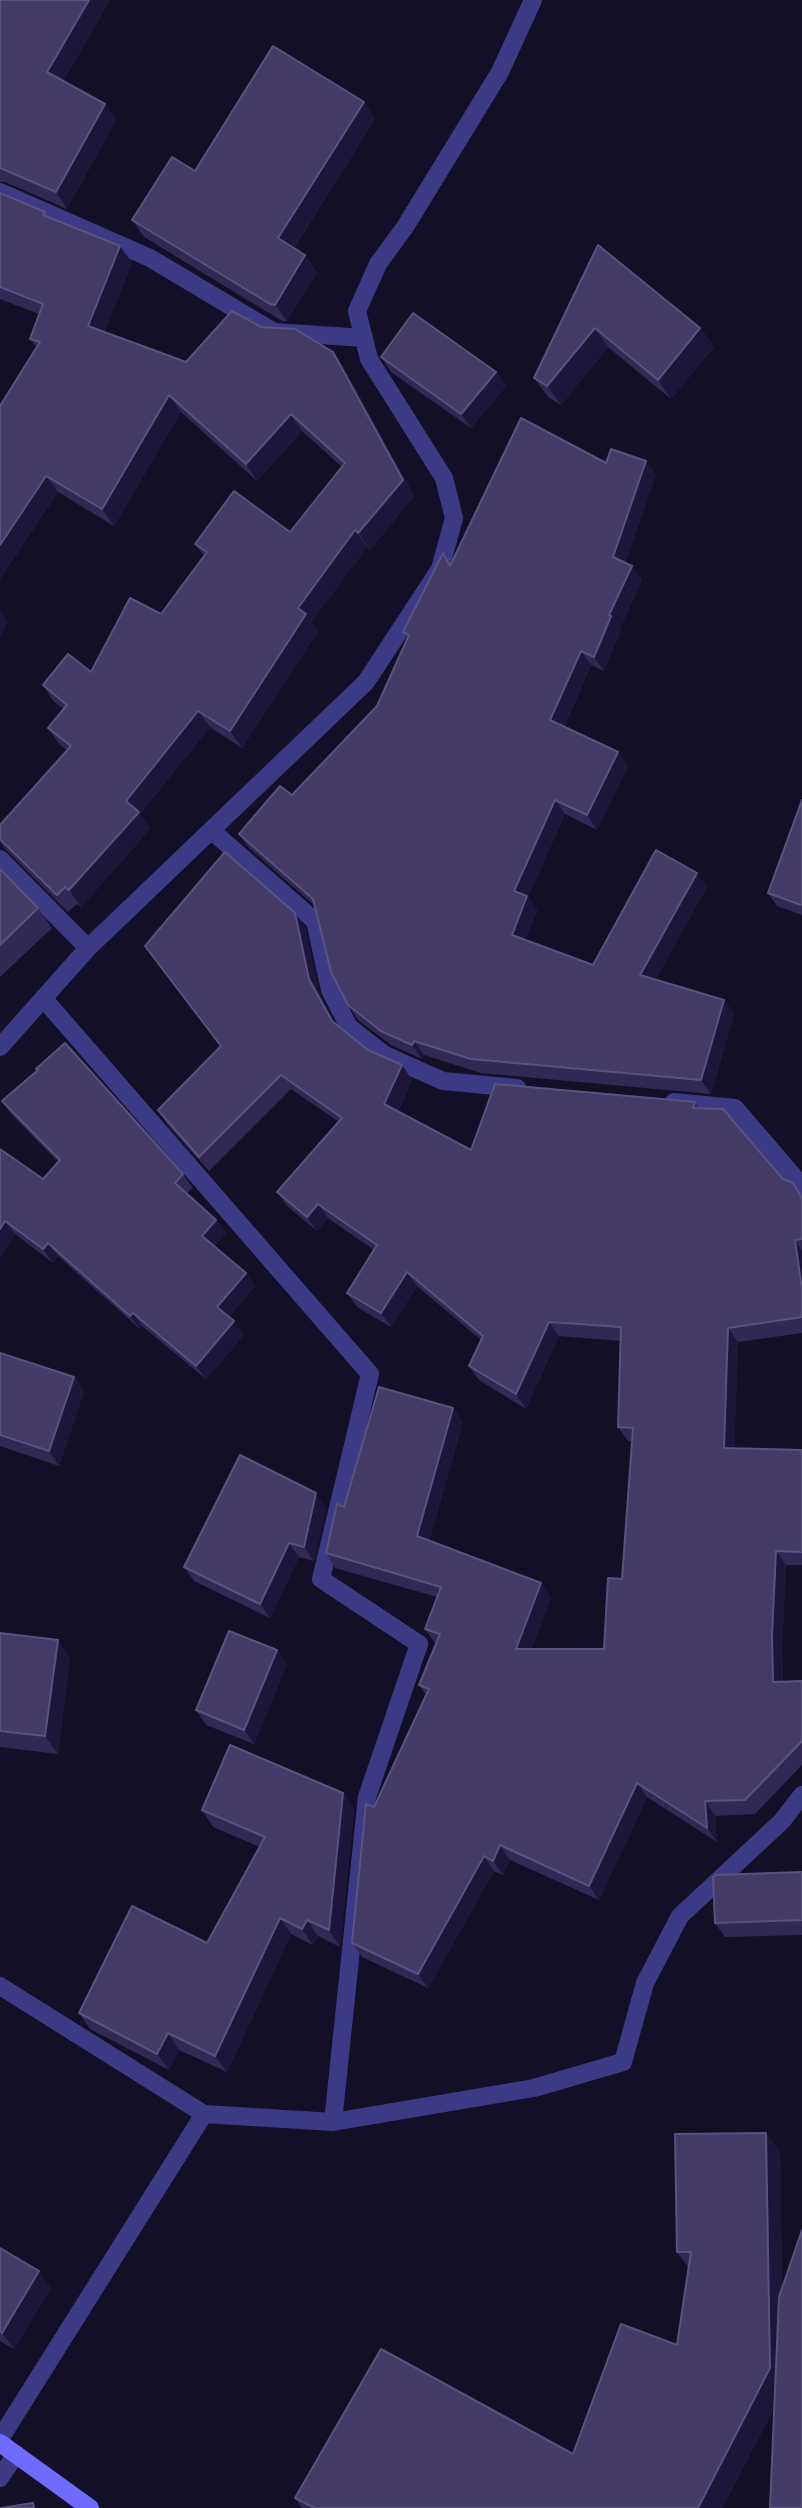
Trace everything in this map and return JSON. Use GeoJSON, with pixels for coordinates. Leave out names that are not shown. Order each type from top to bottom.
{"type":"FeatureCollection","features":[{"type":"Feature","properties":{"kind":"main road"},"geometry":{"type":"LineString","coordinates":[[0,2441],[90,2508]]}},
{"type":"Feature","properties":{"kind":"street"},"geometry":{"type":"LineString","coordinates":[[0,1047],[88,948],[366,682],[440,569],[454,518],[444,478],[369,359],[357,311],[378,264],[404,227],[500,72],[533,0]]}},
{"type":"Feature","properties":{"kind":"street"},"geometry":{"type":"LineString","coordinates":[[0,192],[150,258],[275,332],[364,338]]}},
{"type":"Feature","properties":{"kind":"street"},"geometry":{"type":"LineString","coordinates":[[212,831],[315,920],[330,990],[349,1027],[385,1055],[443,1081],[540,1090]]}},
{"type":"Feature","properties":{"kind":"street"},"geometry":{"type":"LineString","coordinates":[[0,859],[88,948]]}},
{"type":"Feature","properties":{"kind":"street"},"geometry":{"type":"LineString","coordinates":[[43,998],[370,1374],[321,1579],[419,1644],[367,1797],[333,2122]]}},
{"type":"Feature","properties":{"kind":"street"},"geometry":{"type":"LineString","coordinates":[[652,1100],[735,1108],[802,1186]]}},
{"type":"Feature","properties":{"kind":"street"},"geometry":{"type":"LineString","coordinates":[[0,1986],[204,2114],[333,2122],[534,2088],[624,2062],[645,1983],[680,1916],[782,1821],[802,1795]]}},
{"type":"Feature","properties":{"kind":"street"},"geometry":{"type":"LineString","coordinates":[[0,2441],[204,2114]]}},
{"type":"Feature","properties":{"kind":"street"},"geometry":{"type":"LineString","coordinates":[[0,2478],[16,2454]]}},
{"type":"Feature","properties":{"kind":"building"},"geometry":{"type":"Polygon","coordinates":[[[0,0],[89,0],[47,72],[105,104],[56,192],[0,168],[0,0]]]}},
{"type":"Feature","properties":{"kind":"building"},"geometry":{"type":"Polygon","coordinates":[[[273,46],[364,102],[278,238],[305,255],[275,305],[132,220],[172,157],[195,171],[273,46]]]}},
{"type":"Feature","properties":{"kind":"building"},"geometry":{"type":"Polygon","coordinates":[[[0,193],[45,212],[43,215],[120,246],[88,326],[186,362],[232,311],[261,327],[295,329],[333,352],[403,480],[358,533],[355,530],[298,608],[306,614],[230,731],[198,711],[126,801],[139,812],[69,890],[65,887],[57,895],[0,839],[0,825],[71,746],[48,728],[67,705],[43,685],[68,654],[91,672],[130,598],[161,614],[207,552],[195,544],[234,491],[290,532],[345,463],[291,414],[246,464],[169,395],[102,509],[46,476],[0,545],[0,406],[40,342],[30,339],[43,304],[0,287],[0,193]]]}},
{"type":"Feature","properties":{"kind":"building"},"geometry":{"type":"Polygon","coordinates":[[[598,245],[700,328],[658,380],[595,328],[547,386],[534,378],[598,245]]]}},
{"type":"Feature","properties":{"kind":"building"},"geometry":{"type":"Polygon","coordinates":[[[413,313],[496,372],[461,414],[381,357],[413,313]]]}},
{"type":"Feature","properties":{"kind":"building"},"geometry":{"type":"Polygon","coordinates":[[[521,418],[606,463],[611,449],[646,461],[613,557],[632,566],[609,615],[611,616],[594,657],[581,651],[550,720],[618,752],[587,815],[555,800],[514,891],[527,896],[512,935],[593,965],[656,850],[697,873],[640,975],[724,1000],[701,1080],[471,1059],[414,1041],[412,1045],[381,1031],[348,1005],[331,972],[313,899],[239,834],[280,786],[292,795],[377,706],[409,635],[403,632],[443,553],[450,566],[521,418]]]}},
{"type":"Feature","properties":{"kind":"building"},"geometry":{"type":"Polygon","coordinates":[[[802,800],[802,902],[801,905],[768,893],[802,800]]]}},
{"type":"Feature","properties":{"kind":"building"},"geometry":{"type":"Polygon","coordinates":[[[225,852],[295,913],[309,979],[332,1021],[368,1050],[402,1065],[384,1104],[471,1150],[495,1084],[695,1102],[693,1108],[723,1109],[783,1179],[793,1183],[802,1198],[802,1239],[795,1240],[802,1289],[802,1317],[728,1328],[724,1448],[802,1450],[802,1552],[776,1551],[772,1635],[773,1682],[802,1681],[802,1741],[745,1800],[705,1801],[707,1828],[637,1783],[589,1886],[500,1845],[493,1861],[484,1856],[418,1974],[352,1943],[366,1804],[374,1807],[429,1689],[419,1685],[440,1634],[425,1629],[441,1587],[326,1553],[337,1504],[344,1507],[379,1387],[453,1408],[417,1536],[541,1583],[516,1649],[604,1649],[608,1578],[622,1579],[633,1428],[618,1427],[621,1327],[549,1322],[516,1394],[469,1366],[483,1336],[407,1272],[381,1313],[347,1293],[377,1245],[318,1204],[307,1217],[277,1192],[342,1118],[281,1075],[199,1157],[158,1110],[221,1046],[145,946],[225,852]]]}},
{"type":"Feature","properties":{"kind":"building"},"geometry":{"type":"Polygon","coordinates":[[[0,869],[38,908],[0,945],[0,869]]]}},
{"type":"Feature","properties":{"kind":"building"},"geometry":{"type":"Polygon","coordinates":[[[65,1043],[183,1174],[175,1183],[216,1220],[202,1236],[246,1273],[217,1307],[234,1321],[196,1366],[133,1313],[130,1316],[48,1243],[43,1249],[5,1221],[0,1229],[0,1149],[43,1179],[60,1160],[2,1101],[65,1043]]]}},
{"type":"Feature","properties":{"kind":"building"},"geometry":{"type":"Polygon","coordinates":[[[0,1353],[74,1377],[49,1451],[0,1435],[0,1353]]]}},
{"type":"Feature","properties":{"kind":"building"},"geometry":{"type":"Polygon","coordinates":[[[240,1455],[316,1493],[304,1547],[289,1543],[260,1604],[184,1567],[240,1455]]]}},
{"type":"Feature","properties":{"kind":"building"},"geometry":{"type":"Polygon","coordinates":[[[229,1631],[277,1650],[244,1730],[196,1710],[229,1631]]]}},
{"type":"Feature","properties":{"kind":"building"},"geometry":{"type":"Polygon","coordinates":[[[0,1633],[58,1640],[45,1736],[0,1731],[0,1633]]]}},
{"type":"Feature","properties":{"kind":"building"},"geometry":{"type":"Polygon","coordinates":[[[230,1745],[343,1793],[329,1930],[307,1920],[302,1929],[280,1918],[215,2056],[168,2033],[157,2054],[79,2013],[132,1906],[207,1943],[265,1837],[202,1810],[230,1745]]]}},
{"type":"Feature","properties":{"kind":"building"},"geometry":{"type":"Polygon","coordinates":[[[802,1872],[802,1920],[715,1923],[713,1877],[716,1875],[802,1872]]]}},
{"type":"Feature","properties":{"kind":"building"},"geometry":{"type":"Polygon","coordinates":[[[766,2133],[770,2368],[698,2508],[315,2508],[295,2498],[381,2349],[573,2454],[621,2324],[677,2345],[691,2252],[677,2252],[675,2134],[766,2133]]]}},
{"type":"Feature","properties":{"kind":"building"},"geometry":{"type":"Polygon","coordinates":[[[802,2230],[802,2508],[770,2508],[779,2297],[802,2230]]]}},
{"type":"Feature","properties":{"kind":"building"},"geometry":{"type":"Polygon","coordinates":[[[0,2248],[39,2271],[2,2333],[0,2331],[0,2248]]]}},
{"type":"Feature","properties":{"kind":"building"},"geometry":{"type":"Polygon","coordinates":[[[33,2503],[34,2508],[1,2508],[33,2503]]]}}]}
